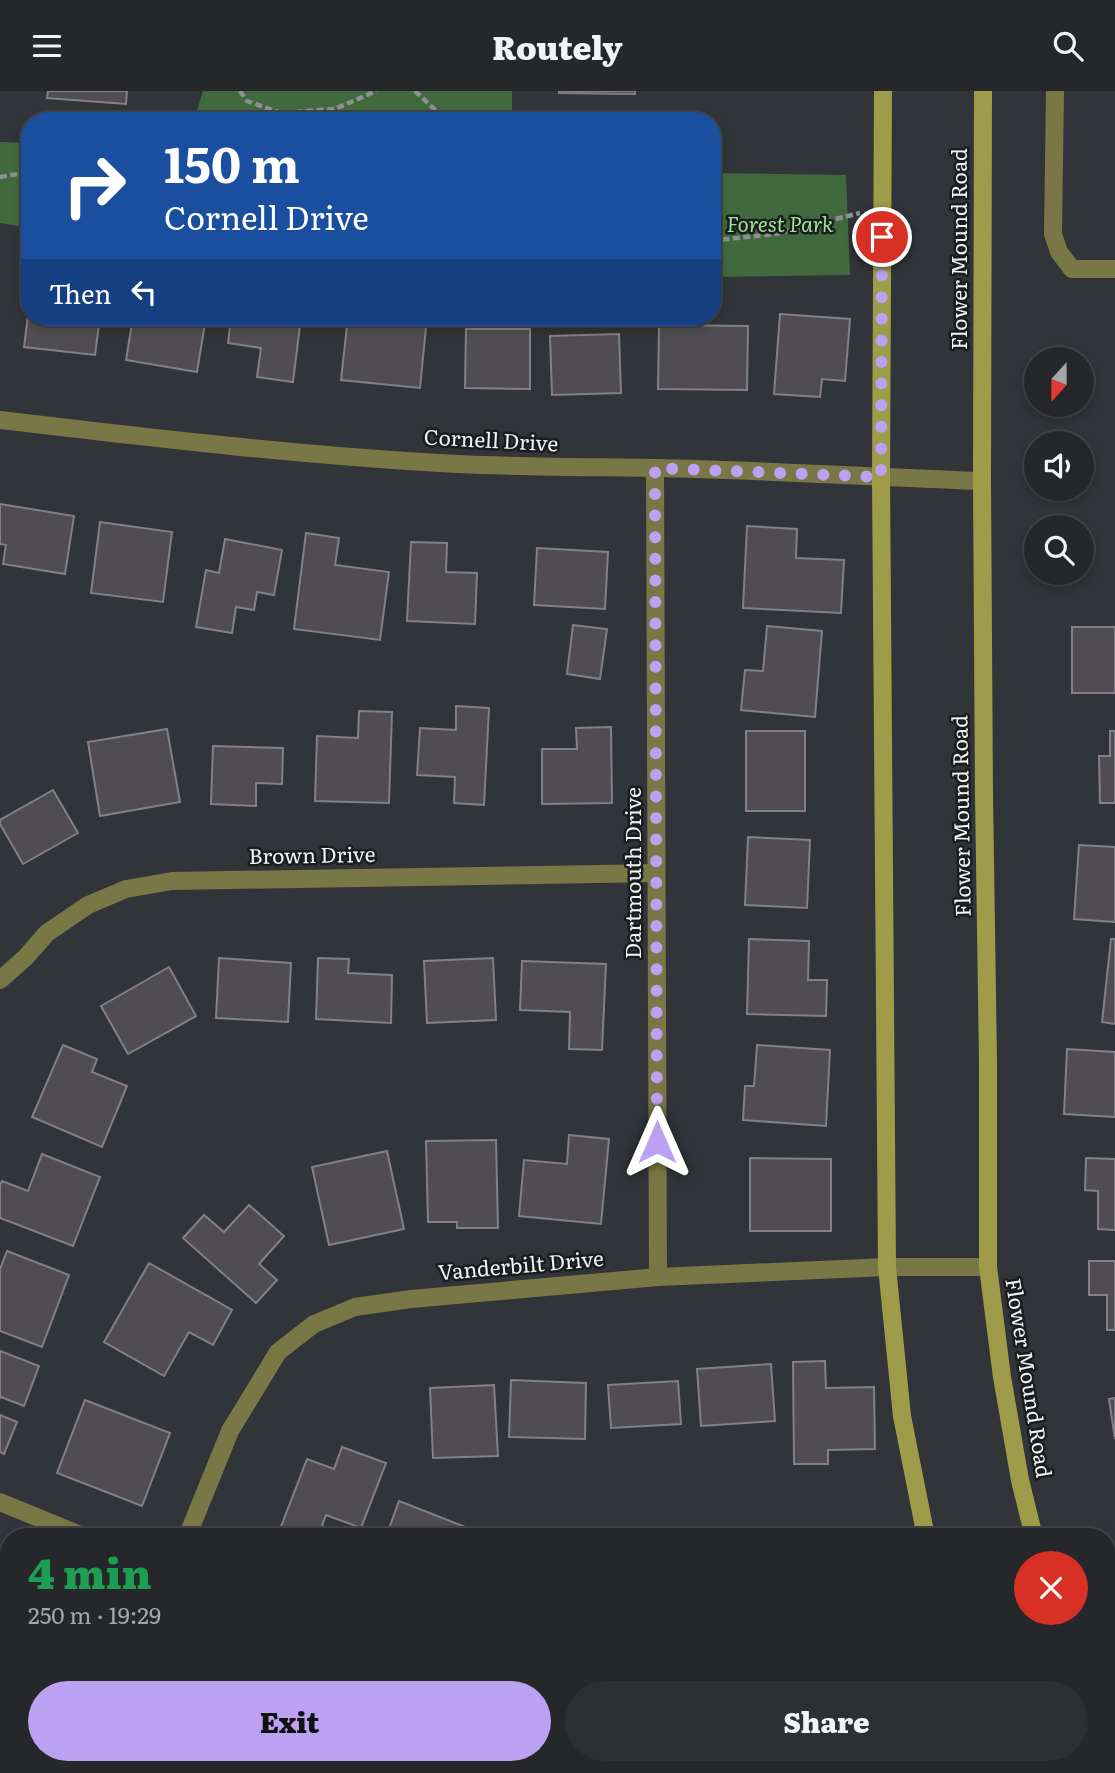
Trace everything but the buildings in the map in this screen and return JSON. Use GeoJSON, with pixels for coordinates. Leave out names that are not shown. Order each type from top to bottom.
{"type":"FeatureCollection","features":[{"type":"Feature","properties":{"kind":"main road"},"geometry":{"type":"LineString","coordinates":[[883,91],[881,477],[887,1267],[902,1416],[924,1528]]}},
{"type":"Feature","properties":{"kind":"main road","name":"Flower Mound Road"},"geometry":{"type":"LineString","coordinates":[[983,91],[982,481],[988,1267],[1002,1377],[1020,1480],[1032,1528]]}},
{"type":"Feature","properties":{"kind":"street"},"geometry":{"type":"LineString","coordinates":[[1055,91],[1053,234],[1059,252],[1072,269],[1115,269]]}},
{"type":"Feature","properties":{"kind":"street","name":"Cornell Drive"},"geometry":{"type":"LineString","coordinates":[[0,421],[355,457],[457,464],[655,468],[982,481]]}},
{"type":"Feature","properties":{"kind":"street","name":"Dartmouth Drive"},"geometry":{"type":"LineString","coordinates":[[655,468],[658,1277]]}},
{"type":"Feature","properties":{"kind":"street","name":"Brown Drive"},"geometry":{"type":"LineString","coordinates":[[0,980],[25,958],[47,933],[88,905],[125,889],[172,881],[656,873]]}},
{"type":"Feature","properties":{"kind":"street","name":"Vanderbilt Drive"},"geometry":{"type":"LineString","coordinates":[[191,1528],[230,1431],[278,1352],[314,1324],[355,1307],[411,1299],[658,1277],[887,1267],[988,1267]]}},
{"type":"Feature","properties":{"kind":"street"},"geometry":{"type":"LineString","coordinates":[[0,1502],[63,1528]]}},
{"type":"Feature","properties":{"kind":"path"},"geometry":{"type":"LineString","coordinates":[[240,91],[247,101],[278,112]]}},
{"type":"Feature","properties":{"kind":"path"},"geometry":{"type":"LineString","coordinates":[[332,112],[376,91]]}},
{"type":"Feature","properties":{"kind":"path"},"geometry":{"type":"LineString","coordinates":[[415,91],[437,112]]}},
{"type":"Feature","properties":{"kind":"path"},"geometry":{"type":"LineString","coordinates":[[294,112],[335,109]]}},
{"type":"Feature","properties":{"kind":"path"},"geometry":{"type":"LineString","coordinates":[[0,177],[21,174]]}},
{"type":"Feature","properties":{"kind":"path"},"geometry":{"type":"LineString","coordinates":[[721,240],[775,234],[858,213],[882,211]]}},
{"type":"Feature","properties":{"kind":"green space"},"geometry":{"type":"Polygon","coordinates":[[[203,91],[512,91],[512,112],[197,112],[203,91]]]}},
{"type":"Feature","properties":{"kind":"green space"},"geometry":{"type":"Polygon","coordinates":[[[0,142],[21,143],[21,226],[0,223],[0,142]]]}},
{"type":"Feature","properties":{"kind":"green space","name":"Forest Park"},"geometry":{"type":"Polygon","coordinates":[[[721,173],[846,175],[850,275],[721,277],[721,173]]]}},
{"type":"Feature","properties":{"kind":"route"},"geometry":{"type":"LineString","coordinates":[[657,1142],[655,468],[881,477],[882,237]]}}]}
